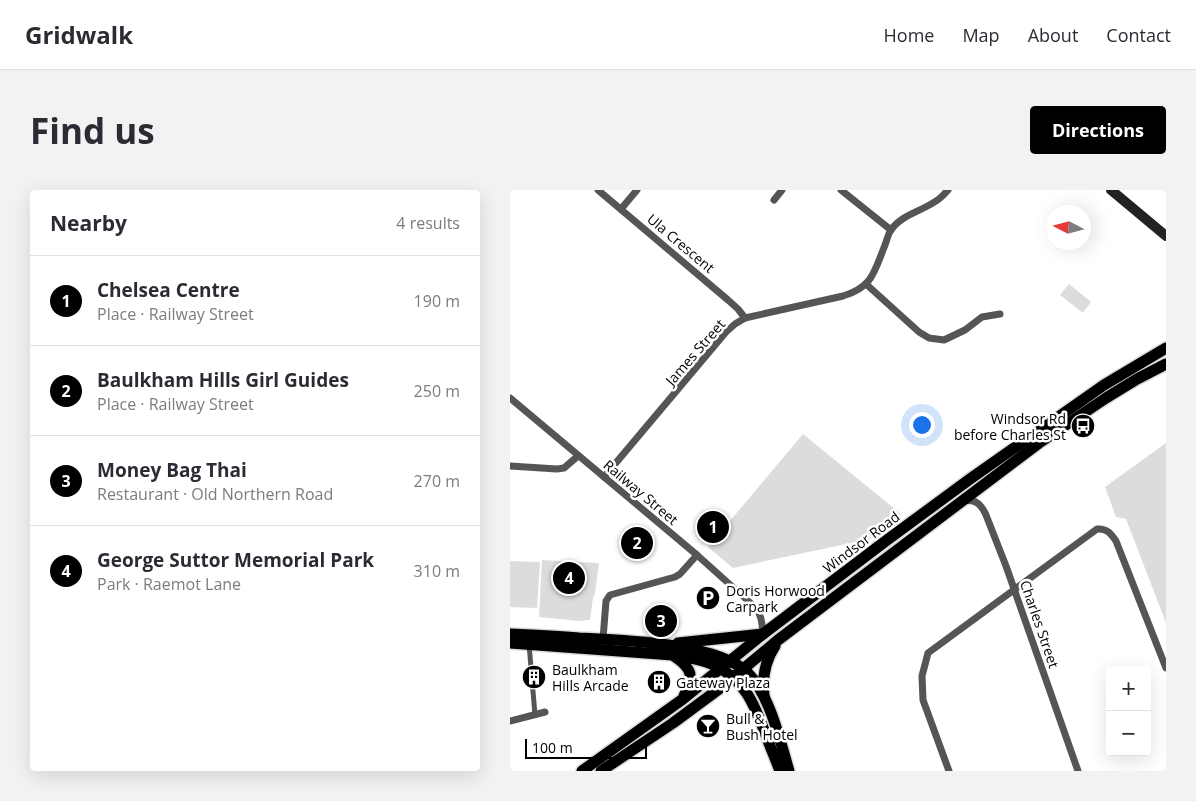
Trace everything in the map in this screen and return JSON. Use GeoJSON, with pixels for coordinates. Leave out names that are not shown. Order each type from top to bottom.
{"type":"FeatureCollection","features":[{"type":"Feature","properties":{"kind":"main road"},"geometry":{"type":"LineString","coordinates":[[1111,190],[1166,236]]}},
{"type":"Feature","properties":{"kind":"main road","name":"Windsor Road"},"geometry":{"type":"LineString","coordinates":[[582,771],[683,698],[763,634],[887,540],[1076,403],[1132,367],[1166,348]]}},
{"type":"Feature","properties":{"kind":"main road","name":"Windsor Road"},"geometry":{"type":"LineString","coordinates":[[601,771],[673,723],[733,678],[778,640],[1039,443],[1106,398],[1166,364]]}},
{"type":"Feature","properties":{"kind":"main road"},"geometry":{"type":"LineString","coordinates":[[510,634],[664,644],[691,649],[730,661],[743,669],[757,684],[764,697],[778,734],[788,771]]}},
{"type":"Feature","properties":{"kind":"main road"},"geometry":{"type":"LineString","coordinates":[[664,644],[763,634]]}},
{"type":"Feature","properties":{"kind":"main road"},"geometry":{"type":"LineString","coordinates":[[764,697],[763,687],[766,665],[778,640]]}},
{"type":"Feature","properties":{"kind":"main road"},"geometry":{"type":"LineString","coordinates":[[510,643],[673,655],[697,659],[720,669],[733,678],[751,700],[780,771]]}},
{"type":"Feature","properties":{"kind":"main road"},"geometry":{"type":"LineString","coordinates":[[673,655],[685,663],[690,672],[691,680],[683,698]]}},
{"type":"Feature","properties":{"kind":"street","name":"Ula Crescent"},"geometry":{"type":"LineString","coordinates":[[598,190],[728,300],[745,318]]}},
{"type":"Feature","properties":{"kind":"street"},"geometry":{"type":"LineString","coordinates":[[622,209],[637,190]]}},
{"type":"Feature","properties":{"kind":"street"},"geometry":{"type":"LineString","coordinates":[[774,200],[782,190]]}},
{"type":"Feature","properties":{"kind":"street"},"geometry":{"type":"LineString","coordinates":[[841,190],[890,230]]}},
{"type":"Feature","properties":{"kind":"street"},"geometry":{"type":"LineString","coordinates":[[948,190],[937,200],[908,216],[890,230],[873,274],[866,284],[919,332],[929,338],[944,340],[965,330],[982,317],[1000,314]]}},
{"type":"Feature","properties":{"kind":"street","name":"James Street"},"geometry":{"type":"LineString","coordinates":[[604,478],[726,332],[735,324],[745,318],[854,293],[866,284]]}},
{"type":"Feature","properties":{"kind":"street","name":"Railway Street"},"geometry":{"type":"LineString","coordinates":[[510,398],[696,555],[747,601],[759,613],[763,634]]}},
{"type":"Feature","properties":{"kind":"street"},"geometry":{"type":"LineString","coordinates":[[510,466],[564,468],[578,456]]}},
{"type":"Feature","properties":{"kind":"street","name":"Charles Street"},"geometry":{"type":"LineString","coordinates":[[962,502],[971,500],[977,502],[982,507],[1016,588],[1078,771]]}},
{"type":"Feature","properties":{"kind":"street"},"geometry":{"type":"LineString","coordinates":[[949,771],[923,700],[922,676],[928,653],[1097,529],[1102,528],[1116,540],[1166,668]]}},
{"type":"Feature","properties":{"kind":"street"},"geometry":{"type":"LineString","coordinates":[[603,639],[606,601],[610,596],[675,577],[680,574],[696,555]]}},
{"type":"Feature","properties":{"kind":"street"},"geometry":{"type":"LineString","coordinates":[[529,644],[535,714]]}},
{"type":"Feature","properties":{"kind":"street"},"geometry":{"type":"LineString","coordinates":[[510,721],[545,712]]}},
{"type":"Feature","properties":{"kind":"shaded area"},"geometry":{"type":"Polygon","coordinates":[[[1069,284],[1091,302],[1083,313],[1060,295],[1069,284]]]}},
{"type":"Feature","properties":{"kind":"shaded area"},"geometry":{"type":"Polygon","coordinates":[[[803,434],[901,514],[870,539],[733,568],[708,547],[803,434]]]}},
{"type":"Feature","properties":{"kind":"shaded area"},"geometry":{"type":"Polygon","coordinates":[[[1166,443],[1166,623],[1126,519],[1116,517],[1105,487],[1166,443]]]}},
{"type":"Feature","properties":{"kind":"shaded area"},"geometry":{"type":"Polygon","coordinates":[[[542,560],[599,563],[590,620],[579,621],[539,617],[542,560]]]}},
{"type":"Feature","properties":{"kind":"shaded area"},"geometry":{"type":"Polygon","coordinates":[[[510,561],[540,562],[537,608],[510,607],[510,561]]]}},
{"type":"Feature","properties":{"kind":"place","name":"Windsor Rd before Charles St"},"geometry":{"type":"Point","coordinates":[1083,426]}},
{"type":"Feature","properties":{"kind":"place","name":"Chelsea Centre"},"geometry":{"type":"Point","coordinates":[713,527]}},
{"type":"Feature","properties":{"kind":"place","name":"Baulkham Hills Girl Guides"},"geometry":{"type":"Point","coordinates":[637,543]}},
{"type":"Feature","properties":{"kind":"place","name":"George Suttor Memorial Park"},"geometry":{"type":"Point","coordinates":[569,578]}},
{"type":"Feature","properties":{"kind":"place","name":"Doris Horwood Carpark"},"geometry":{"type":"Point","coordinates":[708,598]}},
{"type":"Feature","properties":{"kind":"place","name":"Money Bag Thai"},"geometry":{"type":"Point","coordinates":[661,621]}},
{"type":"Feature","properties":{"kind":"place","name":"Baulkham Hills Arcade"},"geometry":{"type":"Point","coordinates":[534,677]}},
{"type":"Feature","properties":{"kind":"place","name":"Gateway Plaza"},"geometry":{"type":"Point","coordinates":[659,682]}},
{"type":"Feature","properties":{"kind":"place","name":"Bull & Bush Hotel"},"geometry":{"type":"Point","coordinates":[708,726]}}]}
